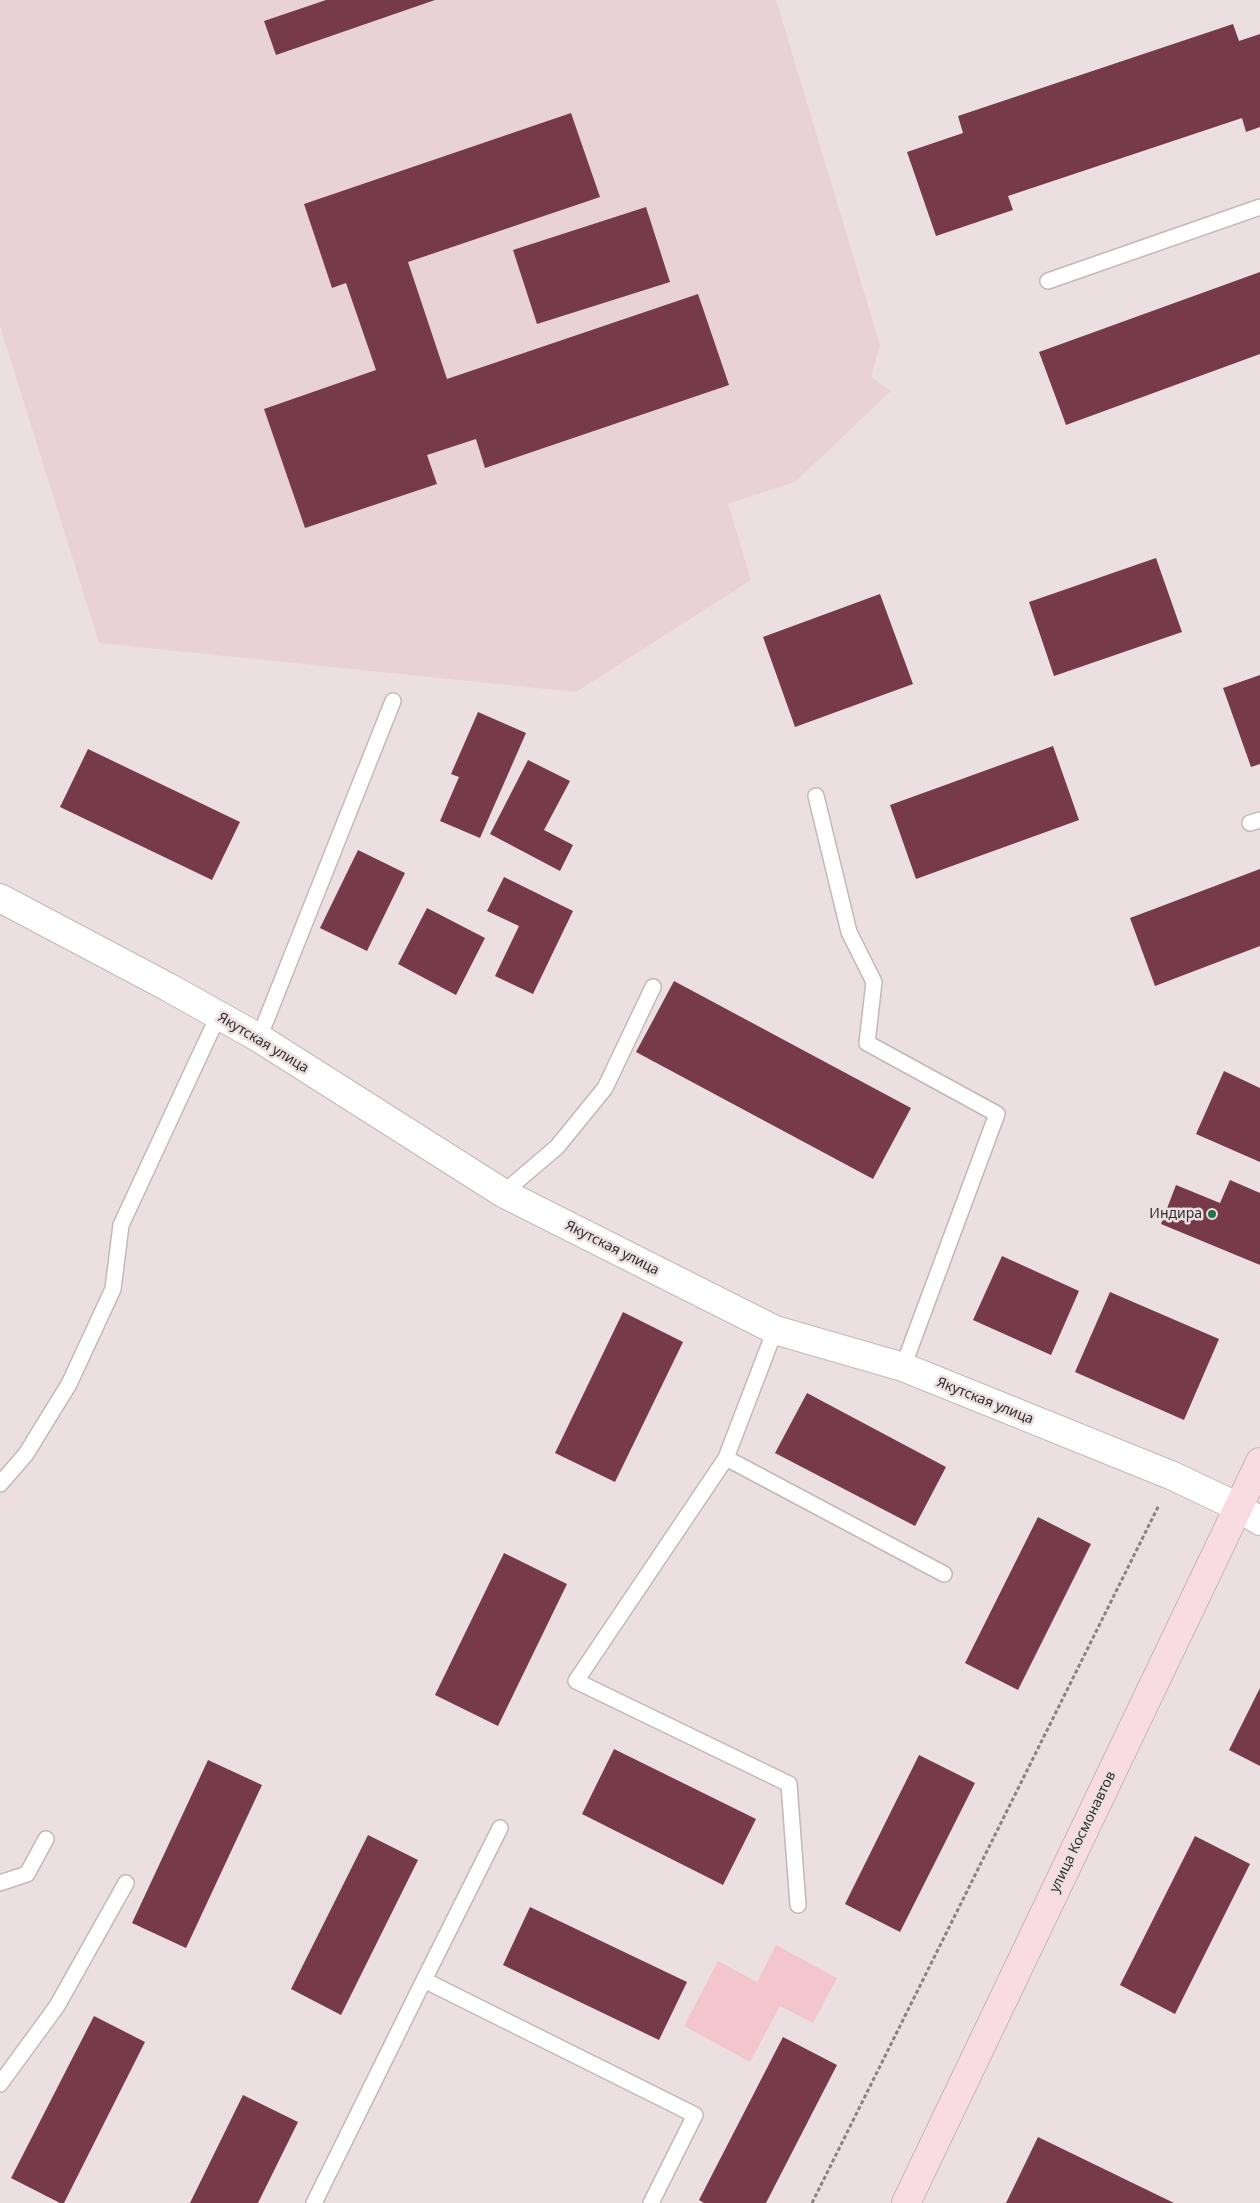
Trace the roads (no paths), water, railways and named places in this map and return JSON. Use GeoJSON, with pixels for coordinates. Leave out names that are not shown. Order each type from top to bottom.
{"type":"FeatureCollection","features":[{"type":"Feature","properties":{"kind":"street","name":"Якутская улица"},"geometry":{"type":"LineString","coordinates":[[0,898],[168,987],[259,1038],[503,1193],[775,1330],[903,1367],[1173,1476],[1249,1514]]}},
{"type":"Feature","properties":{"kind":"street","name":"улица Космонавтов"},"geometry":{"type":"LineString","coordinates":[[906,2203],[1249,1514],[1260,1462]]}},
{"type":"Feature","properties":{"kind":"lane"},"geometry":{"type":"LineString","coordinates":[[1048,281],[1260,207]]}},
{"type":"Feature","properties":{"kind":"lane"},"geometry":{"type":"LineString","coordinates":[[259,1038],[393,701]]}},
{"type":"Feature","properties":{"kind":"lane"},"geometry":{"type":"LineString","coordinates":[[816,796],[849,932],[874,982],[867,1043],[997,1114],[903,1367]]}},
{"type":"Feature","properties":{"kind":"lane"},"geometry":{"type":"LineString","coordinates":[[503,1193],[557,1147],[605,1088],[653,987]]}},
{"type":"Feature","properties":{"kind":"lane"},"geometry":{"type":"LineString","coordinates":[[0,1484],[26,1454],[69,1384],[113,1289],[121,1225],[218,1016]]}},
{"type":"Feature","properties":{"kind":"lane"},"geometry":{"type":"LineString","coordinates":[[775,1330],[726,1458],[576,1681],[789,1784],[798,1905]]}},
{"type":"Feature","properties":{"kind":"lane"},"geometry":{"type":"LineString","coordinates":[[726,1458],[944,1574]]}},
{"type":"Feature","properties":{"kind":"lane"},"geometry":{"type":"LineString","coordinates":[[314,2203],[500,1828]]}},
{"type":"Feature","properties":{"kind":"lane"},"geometry":{"type":"LineString","coordinates":[[0,1883],[27,1874],[46,1839]]}},
{"type":"Feature","properties":{"kind":"lane"},"geometry":{"type":"LineString","coordinates":[[0,2084],[57,2006],[126,1883]]}},
{"type":"Feature","properties":{"kind":"lane"},"geometry":{"type":"LineString","coordinates":[[424,1980],[695,2114],[651,2203]]}},
{"type":"Feature","properties":{"kind":"place","name":"Индира"},"geometry":{"type":"Point","coordinates":[1212,1214]}}]}
